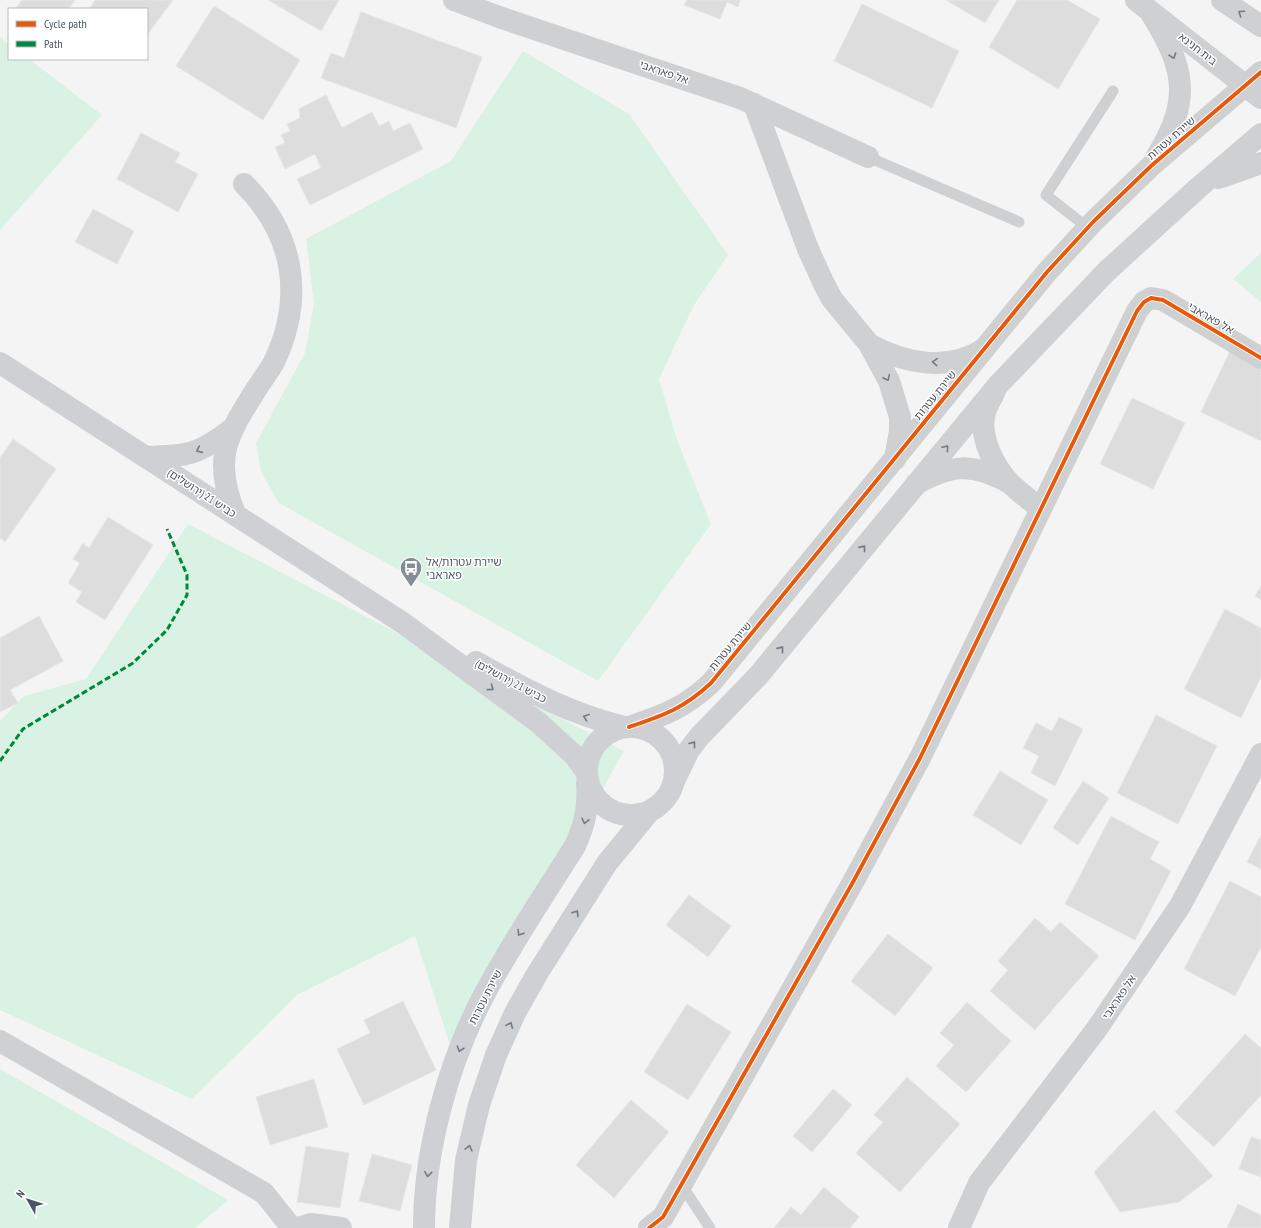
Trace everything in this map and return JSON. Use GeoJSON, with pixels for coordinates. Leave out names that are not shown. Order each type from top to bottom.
{"type":"FeatureCollection","features":[{"type":"Feature","properties":{"kind":"main road","name":"כביש 21 (ירושלים)"},"geometry":{"type":"LineString","coordinates":[[0,363],[403,623],[539,723],[574,754],[586,777]]}},
{"type":"Feature","properties":{"kind":"main road","name":"כביש 21 (ירושלים)"},"geometry":{"type":"LineString","coordinates":[[403,623],[540,697],[596,720],[627,727]]}},
{"type":"Feature","properties":{"kind":"main road"},"geometry":{"type":"LineString","coordinates":[[627,727],[647,729],[660,737],[669,748],[675,763],[675,779],[670,794],[658,807],[649,812],[631,816],[616,814],[604,807],[593,796],[586,777],[589,755],[602,737],[627,727]]}},
{"type":"Feature","properties":{"kind":"main road","name":"שיירת עטרות"},"geometry":{"type":"LineString","coordinates":[[424,1228],[424,1212],[430,1154],[445,1095],[463,1042],[483,996],[506,956],[575,846],[584,826],[588,803],[586,777]]}},
{"type":"Feature","properties":{"kind":"main road"},"geometry":{"type":"LineString","coordinates":[[460,1228],[466,1160],[479,1106],[496,1055],[515,1013],[537,974],[607,863],[649,812]]}},
{"type":"Feature","properties":{"kind":"street","name":"אל פאראבי"},"geometry":{"type":"LineString","coordinates":[[454,0],[507,20],[740,98],[868,157]]}},
{"type":"Feature","properties":{"kind":"street"},"geometry":{"type":"LineString","coordinates":[[1222,0],[1261,26]]}},
{"type":"Feature","properties":{"kind":"street"},"geometry":{"type":"LineString","coordinates":[[1142,5],[1167,39],[1175,60],[1180,82],[1180,99],[1167,140],[1151,166]]}},
{"type":"Feature","properties":{"kind":"street","name":"בית חנינא"},"geometry":{"type":"LineString","coordinates":[[1142,5],[1256,85]]}},
{"type":"Feature","properties":{"kind":"street","name":"שיירת עטרות"},"geometry":{"type":"LineString","coordinates":[[627,727],[669,713],[695,698],[711,683],[1047,272],[1088,228],[1151,166],[1256,85]]}},
{"type":"Feature","properties":{"kind":"street"},"geometry":{"type":"LineString","coordinates":[[754,104],[815,266],[832,299],[869,344],[889,381],[897,406],[900,431],[895,459]]}},
{"type":"Feature","properties":{"kind":"street"},"geometry":{"type":"LineString","coordinates":[[675,779],[689,750],[699,737],[758,676],[999,384],[1107,271],[1198,188],[1261,134]]}},
{"type":"Feature","properties":{"kind":"street"},"geometry":{"type":"LineString","coordinates":[[1198,188],[1228,174],[1261,162]]}},
{"type":"Feature","properties":{"kind":"street"},"geometry":{"type":"LineString","coordinates":[[235,514],[224,480],[226,449],[232,428],[273,363],[286,326],[292,284],[290,262],[276,226],[256,196],[244,184]]}},
{"type":"Feature","properties":{"kind":"street","name":"אל פאראבי"},"geometry":{"type":"LineString","coordinates":[[1040,508],[1124,334],[1144,302],[1151,298],[1163,300],[1261,358]]}},
{"type":"Feature","properties":{"kind":"street"},"geometry":{"type":"LineString","coordinates":[[869,344],[901,358],[942,363],[956,362],[970,358],[984,349]]}},
{"type":"Feature","properties":{"kind":"street"},"geometry":{"type":"LineString","coordinates":[[649,1228],[663,1217],[853,882],[920,758],[1040,508],[1009,482],[994,461],[987,446],[983,426],[986,409],[999,384]]}},
{"type":"Feature","properties":{"kind":"street"},"geometry":{"type":"LineString","coordinates":[[146,457],[186,455],[201,450],[232,428]]}},
{"type":"Feature","properties":{"kind":"street"},"geometry":{"type":"LineString","coordinates":[[916,484],[935,474],[964,468],[981,469],[1009,482]]}},
{"type":"Feature","properties":{"kind":"street","name":"אל פאראבי"},"geometry":{"type":"LineString","coordinates":[[959,1228],[979,1183],[1096,1030],[1180,906],[1261,754]]}},
{"type":"Feature","properties":{"kind":"street"},"geometry":{"type":"LineString","coordinates":[[0,1041],[264,1193],[292,1228]]}},
{"type":"Feature","properties":{"kind":"street"},"geometry":{"type":"LineString","coordinates":[[296,1228],[311,1224],[341,1228]]}},
{"type":"Feature","properties":{"kind":"lane"},"geometry":{"type":"LineString","coordinates":[[1088,228],[1046,195],[1113,91]]}},
{"type":"Feature","properties":{"kind":"lane"},"geometry":{"type":"LineString","coordinates":[[868,157],[1019,222]]}},
{"type":"Feature","properties":{"kind":"lane"},"geometry":{"type":"LineString","coordinates":[[681,1184],[710,1228]]}},
{"type":"Feature","properties":{"kind":"green space"},"geometry":{"type":"Polygon","coordinates":[[[0,37],[8,43],[8,60],[30,60],[102,115],[0,230],[0,37]]]}},
{"type":"Feature","properties":{"kind":"green space"},"geometry":{"type":"Polygon","coordinates":[[[523,51],[629,114],[728,255],[694,305],[659,379],[677,440],[711,524],[598,681],[279,503],[261,472],[256,443],[305,353],[314,304],[306,239],[451,161],[523,51]]]}},
{"type":"Feature","properties":{"kind":"green space"},"geometry":{"type":"Polygon","coordinates":[[[1261,253],[1261,302],[1233,279],[1261,253]]]}},
{"type":"Feature","properties":{"kind":"green space"},"geometry":{"type":"Polygon","coordinates":[[[188,524],[624,751],[453,1054],[415,936],[297,995],[192,1099],[0,1010],[0,721],[24,696],[86,679],[188,524]]]}},
{"type":"Feature","properties":{"kind":"green space"},"geometry":{"type":"Polygon","coordinates":[[[0,1069],[228,1200],[195,1228],[0,1228],[0,1069]]]}},
{"type":"Feature","properties":{"kind":"building"},"geometry":{"type":"Polygon","coordinates":[[[22,0],[75,0],[69,8],[16,8],[22,0]]]}},
{"type":"Feature","properties":{"kind":"building"},"geometry":{"type":"Polygon","coordinates":[[[95,0],[173,0],[148,34],[148,8],[90,8],[95,0]]]}},
{"type":"Feature","properties":{"kind":"building"},"geometry":{"type":"Polygon","coordinates":[[[268,0],[339,0],[321,31],[268,0]]]}},
{"type":"Feature","properties":{"kind":"building"},"geometry":{"type":"Polygon","coordinates":[[[687,0],[740,0],[738,7],[727,2],[720,19],[684,5],[687,0]]]}},
{"type":"Feature","properties":{"kind":"building"},"geometry":{"type":"Polygon","coordinates":[[[946,0],[999,0],[985,23],[946,0]]]}},
{"type":"Feature","properties":{"kind":"building"},"geometry":{"type":"Polygon","coordinates":[[[1017,0],[1067,0],[1100,19],[1058,89],[989,47],[1017,0]]]}},
{"type":"Feature","properties":{"kind":"building"},"geometry":{"type":"Polygon","coordinates":[[[862,4],[959,51],[932,108],[834,61],[862,4]]]}},
{"type":"Feature","properties":{"kind":"building"},"geometry":{"type":"Polygon","coordinates":[[[214,6],[300,60],[263,120],[176,66],[214,6]]]}},
{"type":"Feature","properties":{"kind":"building"},"geometry":{"type":"Polygon","coordinates":[[[361,12],[482,57],[456,128],[321,78],[331,53],[344,58],[361,12]]]}},
{"type":"Feature","properties":{"kind":"building"},"geometry":{"type":"Polygon","coordinates":[[[326,95],[342,128],[372,112],[379,126],[389,121],[393,131],[410,123],[423,149],[310,205],[297,179],[321,168],[315,154],[285,169],[275,147],[285,143],[281,135],[290,131],[287,124],[300,118],[299,109],[326,95]]]}},
{"type":"Feature","properties":{"kind":"building"},"geometry":{"type":"Polygon","coordinates":[[[141,133],[180,153],[175,162],[198,174],[178,212],[117,179],[141,133]]]}},
{"type":"Feature","properties":{"kind":"building"},"geometry":{"type":"Polygon","coordinates":[[[93,209],[134,231],[117,264],[75,242],[93,209]]]}},
{"type":"Feature","properties":{"kind":"building"},"geometry":{"type":"Polygon","coordinates":[[[1230,351],[1261,366],[1261,441],[1201,412],[1230,351]]]}},
{"type":"Feature","properties":{"kind":"building"},"geometry":{"type":"Polygon","coordinates":[[[1132,398],[1185,423],[1153,489],[1100,464],[1132,398]]]}},
{"type":"Feature","properties":{"kind":"building"},"geometry":{"type":"Polygon","coordinates":[[[13,439],[56,469],[5,542],[0,538],[0,458],[13,439]]]}},
{"type":"Feature","properties":{"kind":"building"},"geometry":{"type":"Polygon","coordinates":[[[108,517],[153,545],[105,620],[76,602],[82,592],[68,583],[80,563],[73,559],[83,543],[89,548],[108,517]]]}},
{"type":"Feature","properties":{"kind":"building"},"geometry":{"type":"Polygon","coordinates":[[[1261,586],[1261,600],[1255,596],[1261,586]]]}},
{"type":"Feature","properties":{"kind":"building"},"geometry":{"type":"Polygon","coordinates":[[[1225,609],[1261,628],[1261,677],[1241,718],[1184,689],[1225,609]]]}},
{"type":"Feature","properties":{"kind":"building"},"geometry":{"type":"Polygon","coordinates":[[[39,616],[63,661],[10,690],[18,703],[0,712],[0,638],[39,616]]]}},
{"type":"Feature","properties":{"kind":"building"},"geometry":{"type":"Polygon","coordinates":[[[1156,715],[1217,746],[1178,824],[1117,793],[1156,715]]]}},
{"type":"Feature","properties":{"kind":"building"},"geometry":{"type":"Polygon","coordinates":[[[1059,717],[1083,729],[1055,786],[1031,773],[1039,756],[1023,748],[1036,723],[1052,731],[1059,717]]]}},
{"type":"Feature","properties":{"kind":"building"},"geometry":{"type":"Polygon","coordinates":[[[1000,771],[1048,800],[1021,845],[973,815],[1000,771]]]}},
{"type":"Feature","properties":{"kind":"building"},"geometry":{"type":"Polygon","coordinates":[[[1083,781],[1109,798],[1078,845],[1053,828],[1083,781]]]}},
{"type":"Feature","properties":{"kind":"building"},"geometry":{"type":"Polygon","coordinates":[[[1111,816],[1159,842],[1150,859],[1171,871],[1135,940],[1065,904],[1111,816]]]}},
{"type":"Feature","properties":{"kind":"building"},"geometry":{"type":"Polygon","coordinates":[[[1261,835],[1261,869],[1247,862],[1261,835]]]}},
{"type":"Feature","properties":{"kind":"building"},"geometry":{"type":"Polygon","coordinates":[[[1230,881],[1261,897],[1261,947],[1235,996],[1184,969],[1230,881]]]}},
{"type":"Feature","properties":{"kind":"building"},"geometry":{"type":"Polygon","coordinates":[[[689,895],[731,926],[708,957],[666,925],[689,895]]]}},
{"type":"Feature","properties":{"kind":"building"},"geometry":{"type":"Polygon","coordinates":[[[1035,918],[1051,932],[1060,922],[1099,956],[1035,1030],[990,991],[1008,970],[998,961],[1035,918]]]}},
{"type":"Feature","properties":{"kind":"building"},"geometry":{"type":"Polygon","coordinates":[[[888,934],[933,968],[895,1016],[851,981],[888,934]]]}},
{"type":"Feature","properties":{"kind":"building"},"geometry":{"type":"Polygon","coordinates":[[[403,1001],[436,1070],[364,1105],[337,1049],[370,1033],[364,1020],[403,1001]]]}},
{"type":"Feature","properties":{"kind":"building"},"geometry":{"type":"Polygon","coordinates":[[[967,1002],[1011,1041],[966,1092],[936,1066],[954,1045],[940,1033],[967,1002]]]}},
{"type":"Feature","properties":{"kind":"building"},"geometry":{"type":"Polygon","coordinates":[[[687,1004],[731,1032],[688,1100],[644,1072],[687,1004]]]}},
{"type":"Feature","properties":{"kind":"building"},"geometry":{"type":"Polygon","coordinates":[[[1245,1034],[1261,1048],[1261,1095],[1214,1147],[1175,1112],[1245,1034]]]}},
{"type":"Feature","properties":{"kind":"building"},"geometry":{"type":"Polygon","coordinates":[[[907,1077],[960,1124],[900,1192],[856,1153],[883,1122],[874,1115],[907,1077]]]}},
{"type":"Feature","properties":{"kind":"building"},"geometry":{"type":"Polygon","coordinates":[[[314,1079],[328,1127],[270,1145],[256,1097],[314,1079]]]}},
{"type":"Feature","properties":{"kind":"building"},"geometry":{"type":"Polygon","coordinates":[[[833,1089],[852,1105],[812,1152],[793,1136],[833,1089]]]}},
{"type":"Feature","properties":{"kind":"building"},"geometry":{"type":"Polygon","coordinates":[[[631,1100],[669,1132],[614,1198],[576,1165],[631,1100]]]}},
{"type":"Feature","properties":{"kind":"building"},"geometry":{"type":"Polygon","coordinates":[[[1154,1110],[1213,1176],[1179,1202],[1120,1212],[1094,1172],[1154,1110]]]}},
{"type":"Feature","properties":{"kind":"building"},"geometry":{"type":"Polygon","coordinates":[[[1251,1137],[1261,1140],[1261,1177],[1239,1169],[1251,1137]]]}},
{"type":"Feature","properties":{"kind":"building"},"geometry":{"type":"Polygon","coordinates":[[[306,1146],[349,1153],[340,1208],[297,1202],[306,1146]]]}},
{"type":"Feature","properties":{"kind":"building"},"geometry":{"type":"Polygon","coordinates":[[[372,1154],[412,1165],[400,1211],[359,1201],[372,1154]]]}},
{"type":"Feature","properties":{"kind":"building"},"geometry":{"type":"Polygon","coordinates":[[[824,1187],[859,1217],[850,1228],[774,1228],[791,1207],[801,1215],[824,1187]]]}},
{"type":"Feature","properties":{"kind":"building"},"geometry":{"type":"Polygon","coordinates":[[[1238,1204],[1261,1215],[1261,1228],[1227,1228],[1238,1204]]]}},
{"type":"Feature","properties":{"kind":"marked path"},"geometry":{"type":"LineString","coordinates":[[0,761],[23,729],[133,663],[167,630],[187,595],[187,575],[167,529]]}},
{"type":"Feature","properties":{"kind":"cycle path"},"geometry":{"type":"LineString","coordinates":[[629,727],[673,710],[701,692],[711,683],[1047,272],[1094,221],[1151,166],[1261,72]]}},
{"type":"Feature","properties":{"kind":"cycle path"},"geometry":{"type":"LineString","coordinates":[[649,1228],[663,1217],[853,882],[920,758],[1137,311],[1144,302],[1151,298],[1163,300],[1261,358]]}},
{"type":"Feature","properties":{"kind":"place","name":"שיירת עטרות/אל פאראבי"},"geometry":{"type":"Point","coordinates":[411,588]}}]}
